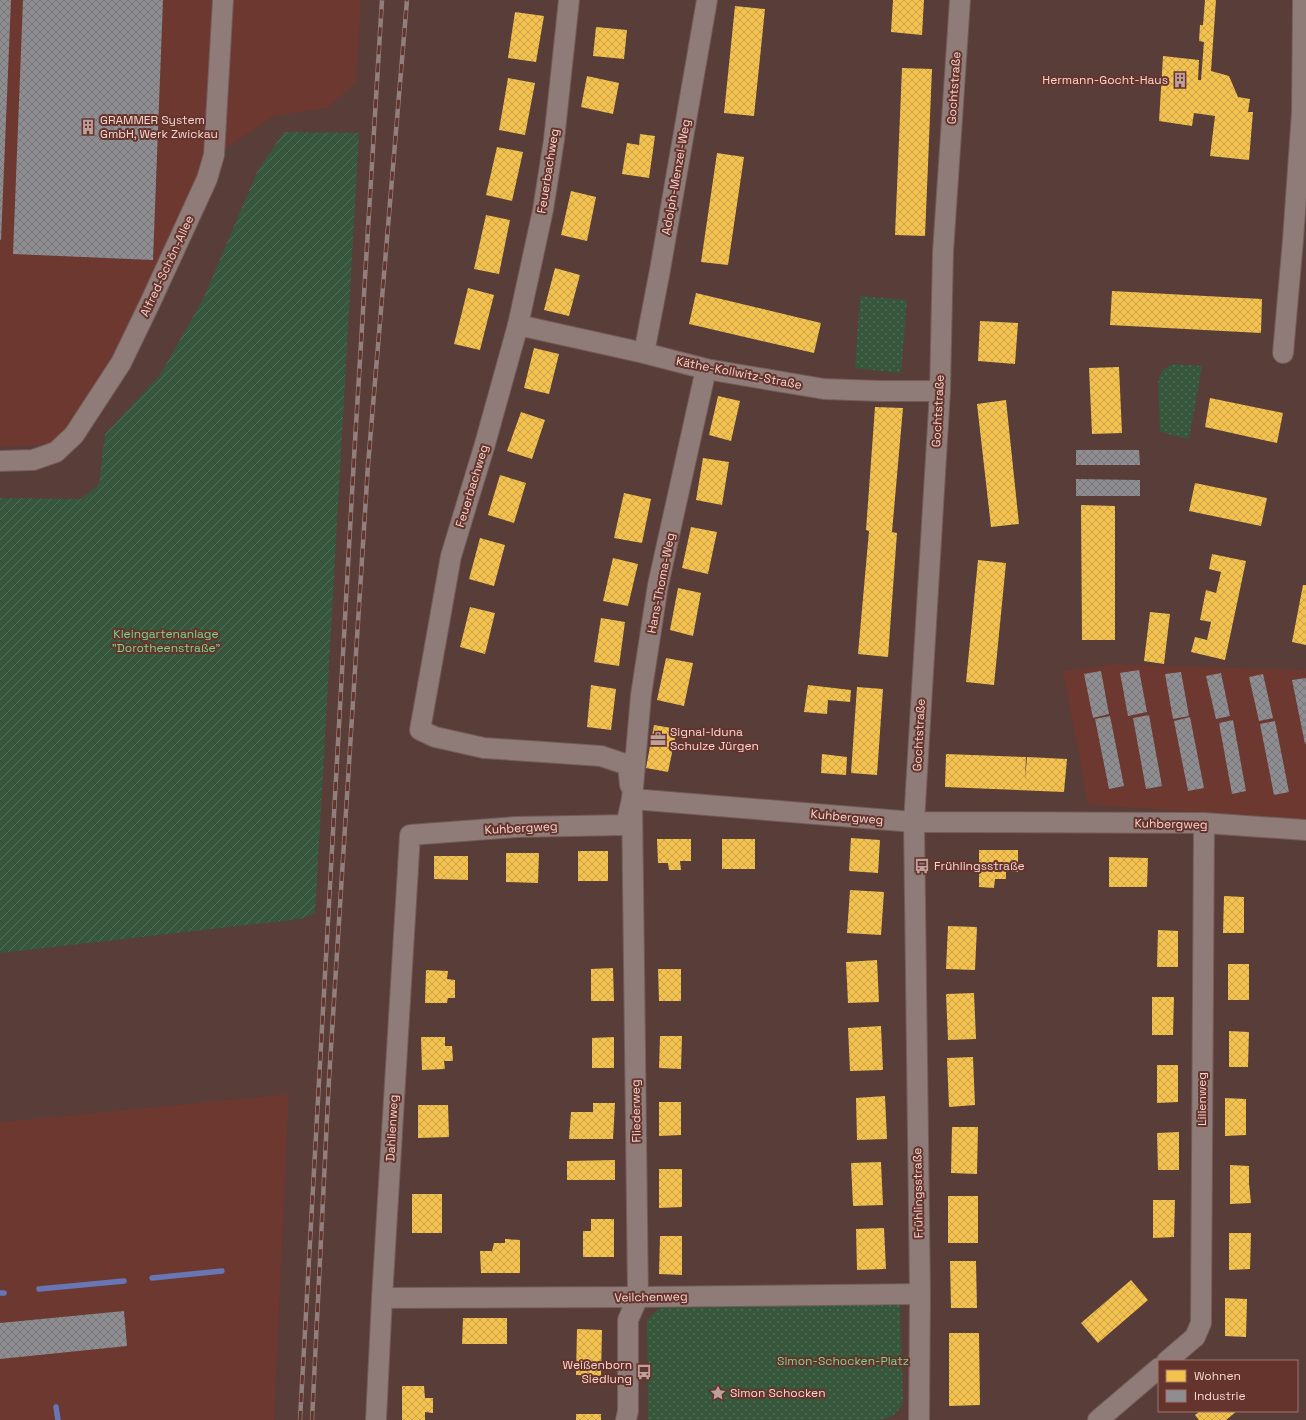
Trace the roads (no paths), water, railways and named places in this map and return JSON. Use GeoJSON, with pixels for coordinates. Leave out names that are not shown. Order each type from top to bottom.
{"type":"FeatureCollection","features":[{"type":"Feature","properties":{"kind":"street","name":"Alfred-Schön-Allee"},"geometry":{"type":"LineString","coordinates":[[0,461],[33,460],[56,452],[74,435],[121,363],[147,310],[207,179],[214,154],[223,0]]}},
{"type":"Feature","properties":{"kind":"street","name":"Feuerbachweg"},"geometry":{"type":"LineString","coordinates":[[569,0],[554,140],[543,210],[518,325],[485,444],[451,556],[420,730],[435,737],[484,748],[601,756],[628,765],[632,799]]}},
{"type":"Feature","properties":{"kind":"street","name":"Adolph-Menzel-Weg"},"geometry":{"type":"LineString","coordinates":[[644,353],[707,0]]}},
{"type":"Feature","properties":{"kind":"street","name":"Gochtstraße"},"geometry":{"type":"LineString","coordinates":[[914,822],[940,391],[943,252],[960,0]]}},
{"type":"Feature","properties":{"kind":"street"},"geometry":{"type":"LineString","coordinates":[[1283,353],[1302,112],[1303,0]]}},
{"type":"Feature","properties":{"kind":"street","name":"Käthe-Kollwitz-Straße"},"geometry":{"type":"LineString","coordinates":[[518,325],[644,353],[706,369],[824,389],[940,391]]}},
{"type":"Feature","properties":{"kind":"street","name":"Hans-Thoma-Weg"},"geometry":{"type":"LineString","coordinates":[[632,799],[641,695],[658,585],[706,369]]}},
{"type":"Feature","properties":{"kind":"street","name":"Kuhbergweg"},"geometry":{"type":"LineString","coordinates":[[410,835],[516,827],[626,825],[632,799],[914,822],[1204,823],[1306,830]]}},
{"type":"Feature","properties":{"kind":"street","name":"Fliederweg"},"geometry":{"type":"LineString","coordinates":[[626,1420],[628,1411],[628,1320],[638,1297],[632,799]]}},
{"type":"Feature","properties":{"kind":"street","name":"Frühlingsstraße"},"geometry":{"type":"LineString","coordinates":[[914,822],[920,1294],[919,1420]]}},
{"type":"Feature","properties":{"kind":"street","name":"Lilienweg"},"geometry":{"type":"LineString","coordinates":[[1168,1360],[1195,1337],[1201,1323],[1204,823]]}},
{"type":"Feature","properties":{"kind":"street","name":"Dahlienweg"},"geometry":{"type":"LineString","coordinates":[[376,1420],[410,835]]}},
{"type":"Feature","properties":{"kind":"street","name":"Veilchenweg"},"geometry":{"type":"LineString","coordinates":[[382,1298],[920,1294]]}},
{"type":"Feature","properties":{"kind":"street"},"geometry":{"type":"LineString","coordinates":[[1098,1420],[1158,1369]]}},
{"type":"Feature","properties":{"kind":"waterway"},"geometry":{"type":"LineString","coordinates":[[152,1278],[222,1271]]}},
{"type":"Feature","properties":{"kind":"waterway"},"geometry":{"type":"LineString","coordinates":[[39,1289],[124,1281]]}},
{"type":"Feature","properties":{"kind":"waterway"},"geometry":{"type":"LineString","coordinates":[[56,1407],[58,1420]]}},
{"type":"Feature","properties":{"kind":"railway"},"geometry":{"type":"LineString","coordinates":[[300,1420],[354,458],[382,0]]}},
{"type":"Feature","properties":{"kind":"railway"},"geometry":{"type":"LineString","coordinates":[[312,1420],[329,1079],[368,465],[407,0]]}},
{"type":"Feature","properties":{"kind":"place","name":"Hermann-Gocht-Haus"},"geometry":{"type":"Point","coordinates":[1180,80]}},
{"type":"Feature","properties":{"kind":"place","name":"GRAMMER System GmbH, Werk Zwickau"},"geometry":{"type":"Point","coordinates":[88,127]}},
{"type":"Feature","properties":{"kind":"place","name":"Signal-Iduna Schulze Jürgen"},"geometry":{"type":"Point","coordinates":[658,739]}},
{"type":"Feature","properties":{"kind":"place","name":"Frühlingsstraße"},"geometry":{"type":"Point","coordinates":[922,866]}},
{"type":"Feature","properties":{"kind":"place","name":"Weißenborn Siedlung"},"geometry":{"type":"Point","coordinates":[644,1372]}},
{"type":"Feature","properties":{"kind":"place","name":"Simon Schocken"},"geometry":{"type":"Point","coordinates":[718,1393]}},
{"type":"Feature","properties":{"kind":"park label","name":"Kleingartenanlage \"Dorotheenstraße\""},"geometry":{"type":"Point","coordinates":[166,641]}},
{"type":"Feature","properties":{"kind":"park label","name":"Simon-Schocken-Platz"},"geometry":{"type":"Point","coordinates":[843,1361]}}]}
